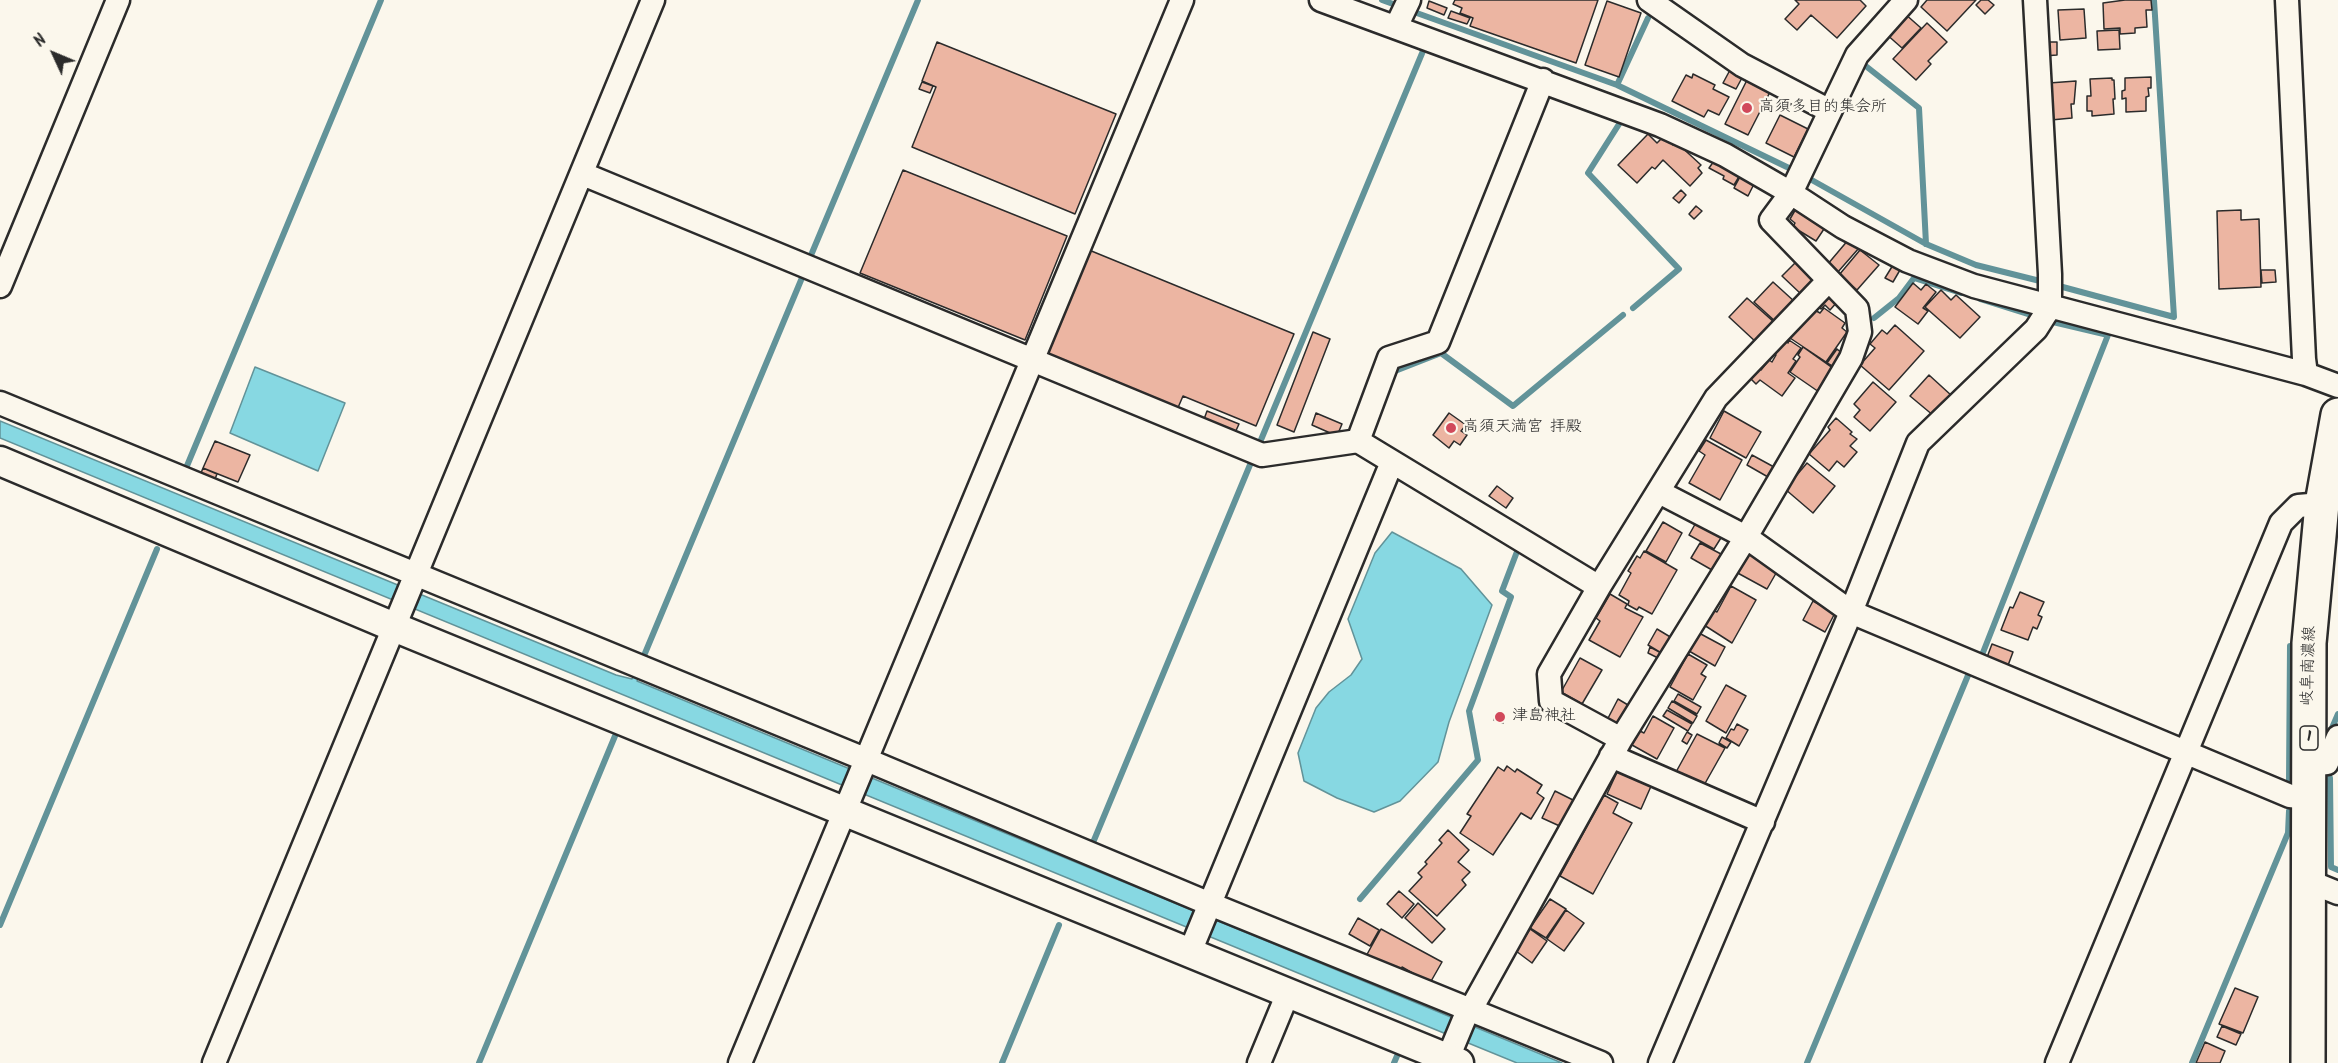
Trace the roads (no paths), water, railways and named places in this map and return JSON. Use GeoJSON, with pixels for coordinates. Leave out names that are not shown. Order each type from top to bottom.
{"type":"FeatureCollection","features":[{"type":"Feature","properties":{"kind":"main road","name":"岐阜南濃線"},"geometry":{"type":"LineString","coordinates":[[2308,1063],[2309,643],[2322,504],[2338,415]]}},
{"type":"Feature","properties":{"kind":"street"},"geometry":{"type":"LineString","coordinates":[[0,286],[118,0]]}},
{"type":"Feature","properties":{"kind":"street"},"geometry":{"type":"LineString","coordinates":[[214,1063],[654,0]]}},
{"type":"Feature","properties":{"kind":"street"},"geometry":{"type":"LineString","coordinates":[[740,1063],[1182,0]]}},
{"type":"Feature","properties":{"kind":"street"},"geometry":{"type":"LineString","coordinates":[[1321,0],[1660,125],[1725,155],[1791,193],[1843,227],[1908,261],[1974,286],[2306,374],[2338,387]]}},
{"type":"Feature","properties":{"kind":"street"},"geometry":{"type":"LineString","coordinates":[[1396,27],[1409,0]]}},
{"type":"Feature","properties":{"kind":"street"},"geometry":{"type":"LineString","coordinates":[[0,402],[413,580],[857,783],[1288,993],[1454,1054],[1468,1012],[1616,748],[1746,537],[1851,358],[1860,332],[1857,309],[1771,220],[1791,193],[1857,55],[1906,0]]}},
{"type":"Feature","properties":{"kind":"street"},"geometry":{"type":"LineString","coordinates":[[1660,1063],[1851,612],[1918,443],[2036,329],[2049,307],[2050,274],[2035,0]]}},
{"type":"Feature","properties":{"kind":"street"},"geometry":{"type":"LineString","coordinates":[[2287,0],[2306,374]]}},
{"type":"Feature","properties":{"kind":"street"},"geometry":{"type":"LineString","coordinates":[[1657,2],[1742,65],[1830,111]]}},
{"type":"Feature","properties":{"kind":"street"},"geometry":{"type":"LineString","coordinates":[[1358,441],[1389,358],[1438,342],[1543,80]]}},
{"type":"Feature","properties":{"kind":"street"},"geometry":{"type":"LineString","coordinates":[[583,174],[1262,455],[1358,441],[1599,587]]}},
{"type":"Feature","properties":{"kind":"street"},"geometry":{"type":"LineString","coordinates":[[1762,822],[1616,748],[1551,701],[1549,674],[1599,587],[1716,398],[1829,280]]}},
{"type":"Feature","properties":{"kind":"street"},"geometry":{"type":"LineString","coordinates":[[0,461],[398,618],[1208,907],[1601,1063]]}},
{"type":"Feature","properties":{"kind":"street"},"geometry":{"type":"LineString","coordinates":[[1193,945],[1392,462]]}},
{"type":"Feature","properties":{"kind":"street"},"geometry":{"type":"LineString","coordinates":[[1659,492],[1746,537],[1851,612],[2186,754],[2290,796],[2308,798]]}},
{"type":"Feature","properties":{"kind":"street"},"geometry":{"type":"LineString","coordinates":[[2057,1063],[2281,523],[2298,506],[2322,504]]}},
{"type":"Feature","properties":{"kind":"street"},"geometry":{"type":"LineString","coordinates":[[2308,765],[2327,763],[2338,737]]}},
{"type":"Feature","properties":{"kind":"street"},"geometry":{"type":"LineString","coordinates":[[2308,882],[2338,893]]}},
{"type":"Feature","properties":{"kind":"street"},"geometry":{"type":"LineString","coordinates":[[1259,1063],[1288,993]]}},
{"type":"Feature","properties":{"kind":"water"},"geometry":{"type":"Polygon","coordinates":[[[255,367],[345,403],[318,471],[230,433],[255,367]]]}},
{"type":"Feature","properties":{"kind":"water"},"geometry":{"type":"Polygon","coordinates":[[[0,421],[616,675],[632,679],[634,675],[639,677],[637,681],[1562,1063],[1517,1063],[1412,1020],[0,438],[0,421]]]}},
{"type":"Feature","properties":{"kind":"water"},"geometry":{"type":"Polygon","coordinates":[[[1392,532],[1461,569],[1492,605],[1449,722],[1438,762],[1400,801],[1374,812],[1337,798],[1304,781],[1298,753],[1316,708],[1329,692],[1351,675],[1362,659],[1348,619],[1375,553],[1392,532]]]}},
{"type":"Feature","properties":{"kind":"waterway"},"geometry":{"type":"LineString","coordinates":[[184,473],[381,0]]}},
{"type":"Feature","properties":{"kind":"waterway"},"geometry":{"type":"LineString","coordinates":[[809,260],[918,0]]}},
{"type":"Feature","properties":{"kind":"waterway"},"geometry":{"type":"LineString","coordinates":[[1382,0],[1393,4]]}},
{"type":"Feature","properties":{"kind":"waterway"},"geometry":{"type":"LineString","coordinates":[[2059,286],[2174,317],[2154,0]]}},
{"type":"Feature","properties":{"kind":"waterway"},"geometry":{"type":"LineString","coordinates":[[1414,12],[1617,85],[1791,169]]}},
{"type":"Feature","properties":{"kind":"waterway"},"geometry":{"type":"LineString","coordinates":[[1617,85],[1648,18]]}},
{"type":"Feature","properties":{"kind":"waterway"},"geometry":{"type":"LineString","coordinates":[[1258,447],[1423,51]]}},
{"type":"Feature","properties":{"kind":"waterway"},"geometry":{"type":"LineString","coordinates":[[1867,67],[1919,108],[1926,244]]}},
{"type":"Feature","properties":{"kind":"waterway"},"geometry":{"type":"LineString","coordinates":[[1621,121],[1588,173],[1679,269],[1633,308]]}},
{"type":"Feature","properties":{"kind":"waterway"},"geometry":{"type":"LineString","coordinates":[[1810,179],[1926,244],[1976,265],[2044,282]]}},
{"type":"Feature","properties":{"kind":"waterway"},"geometry":{"type":"LineString","coordinates":[[643,658],[804,273]]}},
{"type":"Feature","properties":{"kind":"waterway"},"geometry":{"type":"LineString","coordinates":[[1874,318],[1899,298],[1914,278],[1961,293]]}},
{"type":"Feature","properties":{"kind":"waterway"},"geometry":{"type":"LineString","coordinates":[[1980,299],[2034,316]]}},
{"type":"Feature","properties":{"kind":"waterway"},"geometry":{"type":"LineString","coordinates":[[1393,376],[1395,371],[1441,353],[1513,406],[1623,315]]}},
{"type":"Feature","properties":{"kind":"waterway"},"geometry":{"type":"LineString","coordinates":[[1982,655],[2108,335],[2053,322]]}},
{"type":"Feature","properties":{"kind":"waterway"},"geometry":{"type":"LineString","coordinates":[[1092,845],[1252,460]]}},
{"type":"Feature","properties":{"kind":"waterway"},"geometry":{"type":"LineString","coordinates":[[1360,899],[1478,760],[1469,711],[1511,597],[1502,591],[1518,549],[1514,546]]}},
{"type":"Feature","properties":{"kind":"waterway"},"geometry":{"type":"LineString","coordinates":[[0,925],[157,549]]}},
{"type":"Feature","properties":{"kind":"waterway"},"geometry":{"type":"LineString","coordinates":[[2289,781],[2290,646]]}},
{"type":"Feature","properties":{"kind":"waterway"},"geometry":{"type":"LineString","coordinates":[[1807,1063],[1969,673]]}},
{"type":"Feature","properties":{"kind":"waterway"},"geometry":{"type":"LineString","coordinates":[[2329,735],[2338,714]]}},
{"type":"Feature","properties":{"kind":"waterway"},"geometry":{"type":"LineString","coordinates":[[479,1063],[615,736]]}},
{"type":"Feature","properties":{"kind":"waterway"},"geometry":{"type":"LineString","coordinates":[[2330,778],[2331,867],[2338,870]]}},
{"type":"Feature","properties":{"kind":"waterway"},"geometry":{"type":"LineString","coordinates":[[2192,1063],[2288,833],[2289,811]]}},
{"type":"Feature","properties":{"kind":"waterway"},"geometry":{"type":"LineString","coordinates":[[1002,1063],[1059,925]]}},
{"type":"Feature","properties":{"kind":"waterway"},"geometry":{"type":"LineString","coordinates":[[1394,1063],[1397,1056]]}},
{"type":"Feature","properties":{"kind":"place","name":"高須多目的集会所"},"geometry":{"type":"Point","coordinates":[1747,108]}},
{"type":"Feature","properties":{"kind":"place","name":"高須天満宮 拝殿"},"geometry":{"type":"Point","coordinates":[1451,428]}},
{"type":"Feature","properties":{"kind":"place","name":"津島神社"},"geometry":{"type":"Point","coordinates":[1500,717]}}]}
